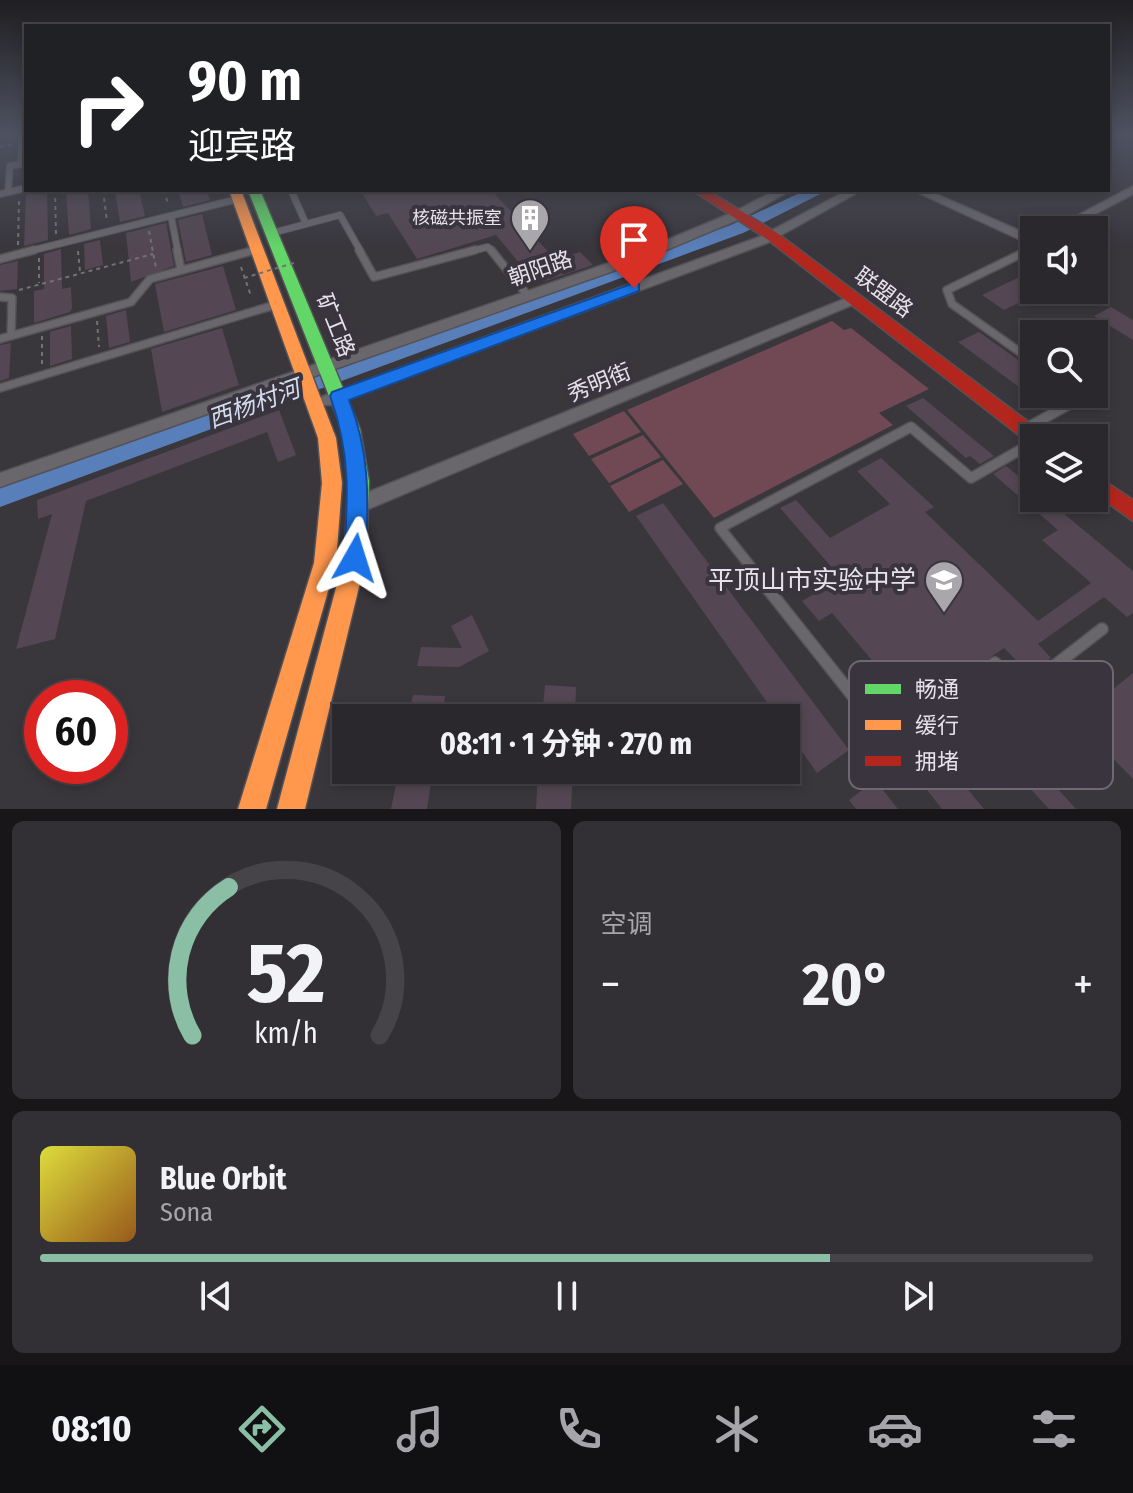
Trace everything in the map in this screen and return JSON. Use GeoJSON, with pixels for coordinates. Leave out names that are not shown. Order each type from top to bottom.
{"type":"FeatureCollection","features":[{"type":"Feature","properties":{"kind":"main road","name":"联盟路"},"geometry":{"type":"LineString","coordinates":[[701,192],[768,234],[1020,427]]}},
{"type":"Feature","properties":{"kind":"main road","name":"矿工路"},"geometry":{"type":"LineString","coordinates":[[243,193],[272,233],[337,391],[354,441],[360,504],[355,558],[344,609],[291,809]]}},
{"type":"Feature","properties":{"kind":"main road","name":"矿工路"},"geometry":{"type":"LineString","coordinates":[[243,193],[258,250],[327,438],[330,468],[330,535],[314,604],[252,809]]}},
{"type":"Feature","properties":{"kind":"main road"},"geometry":{"type":"LineString","coordinates":[[1108,493],[1133,512]]}},
{"type":"Feature","properties":{"kind":"street"},"geometry":{"type":"LineString","coordinates":[[1082,216],[1133,189]]}},
{"type":"Feature","properties":{"kind":"street","name":"朝阳路"},"geometry":{"type":"LineString","coordinates":[[0,480],[631,260],[740,216],[782,192]]}},
{"type":"Feature","properties":{"kind":"street"},"geometry":{"type":"LineString","coordinates":[[313,400],[768,234],[852,192]]}},
{"type":"Feature","properties":{"kind":"street"},"geometry":{"type":"LineString","coordinates":[[922,192],[1020,237]]}},
{"type":"Feature","properties":{"kind":"street","name":"秀明街"},"geometry":{"type":"LineString","coordinates":[[360,504],[854,299]]}},
{"type":"Feature","properties":{"kind":"lane"},"geometry":{"type":"LineString","coordinates":[[8,192],[9,173]]}},
{"type":"Feature","properties":{"kind":"lane"},"geometry":{"type":"LineString","coordinates":[[0,194],[24,188]]}},
{"type":"Feature","properties":{"kind":"lane"},"geometry":{"type":"LineString","coordinates":[[292,192],[306,224]]}},
{"type":"Feature","properties":{"kind":"lane"},"geometry":{"type":"LineString","coordinates":[[0,259],[171,216],[243,193]]}},
{"type":"Feature","properties":{"kind":"lane"},"geometry":{"type":"LineString","coordinates":[[272,233],[340,215],[374,277],[488,247],[528,296]]}},
{"type":"Feature","properties":{"kind":"lane"},"geometry":{"type":"LineString","coordinates":[[171,216],[181,270]]}},
{"type":"Feature","properties":{"kind":"lane"},"geometry":{"type":"LineString","coordinates":[[0,339],[131,302],[150,279],[258,250]]}},
{"type":"Feature","properties":{"kind":"lane"},"geometry":{"type":"LineString","coordinates":[[1020,255],[947,290],[952,304],[1020,352]]}},
{"type":"Feature","properties":{"kind":"lane"},"geometry":{"type":"LineString","coordinates":[[0,297],[12,298],[11,336]]}},
{"type":"Feature","properties":{"kind":"lane"},"geometry":{"type":"LineString","coordinates":[[0,388],[278,304]]}},
{"type":"Feature","properties":{"kind":"lane"},"geometry":{"type":"LineString","coordinates":[[1048,424],[1068,408]]}},
{"type":"Feature","properties":{"kind":"lane"},"geometry":{"type":"LineString","coordinates":[[849,691],[720,528],[911,427],[971,478],[1020,444]]}},
{"type":"Feature","properties":{"kind":"lane"},"geometry":{"type":"LineString","coordinates":[[1061,661],[1102,629]]}},
{"type":"Feature","properties":{"kind":"path"},"geometry":{"type":"LineString","coordinates":[[55,192],[57,244]]}},
{"type":"Feature","properties":{"kind":"path"},"geometry":{"type":"LineString","coordinates":[[103,192],[108,231]]}},
{"type":"Feature","properties":{"kind":"path"},"geometry":{"type":"LineString","coordinates":[[165,192],[171,216]]}},
{"type":"Feature","properties":{"kind":"path"},"geometry":{"type":"LineString","coordinates":[[17,254],[20,196]]}},
{"type":"Feature","properties":{"kind":"path"},"geometry":{"type":"LineString","coordinates":[[147,222],[157,277]]}},
{"type":"Feature","properties":{"kind":"path"},"geometry":{"type":"LineString","coordinates":[[78,239],[80,274]]}},
{"type":"Feature","properties":{"kind":"path"},"geometry":{"type":"LineString","coordinates":[[39,249],[39,285]]}},
{"type":"Feature","properties":{"kind":"path"},"geometry":{"type":"LineString","coordinates":[[13,291],[153,254]]}},
{"type":"Feature","properties":{"kind":"path"},"geometry":{"type":"LineString","coordinates":[[239,261],[251,296]]}},
{"type":"Feature","properties":{"kind":"path"},"geometry":{"type":"LineString","coordinates":[[244,278],[297,262]]}},
{"type":"Feature","properties":{"kind":"path"},"geometry":{"type":"LineString","coordinates":[[96,312],[100,355]]}},
{"type":"Feature","properties":{"kind":"path"},"geometry":{"type":"LineString","coordinates":[[41,373],[42,327]]}},
{"type":"Feature","properties":{"kind":"shaded area"},"geometry":{"type":"Polygon","coordinates":[[[832,321],[844,330],[851,328],[929,389],[879,413],[893,425],[714,518],[627,410],[832,321]]]}},
{"type":"Feature","properties":{"kind":"shaded area"},"geometry":{"type":"Polygon","coordinates":[[[624,411],[641,432],[589,456],[573,434],[624,411]]]}},
{"type":"Feature","properties":{"kind":"shaded area"},"geometry":{"type":"Polygon","coordinates":[[[643,435],[661,457],[609,483],[591,459],[643,435]]]}},
{"type":"Feature","properties":{"kind":"shaded area"},"geometry":{"type":"Polygon","coordinates":[[[663,460],[683,484],[629,512],[610,486],[663,460]]]}},
{"type":"Feature","properties":{"kind":"building"},"geometry":{"type":"Polygon","coordinates":[[[47,192],[48,240],[24,246],[26,195],[47,192]]]}},
{"type":"Feature","properties":{"kind":"building"},"geometry":{"type":"Polygon","coordinates":[[[66,192],[88,192],[91,229],[69,235],[66,192]]]}},
{"type":"Feature","properties":{"kind":"building"},"geometry":{"type":"Polygon","coordinates":[[[115,192],[139,192],[145,216],[120,222],[115,192]]]}},
{"type":"Feature","properties":{"kind":"building"},"geometry":{"type":"Polygon","coordinates":[[[179,192],[208,192],[210,200],[183,207],[179,192]]]}},
{"type":"Feature","properties":{"kind":"building"},"geometry":{"type":"Polygon","coordinates":[[[361,192],[493,192],[556,260],[580,252],[593,265],[543,282],[531,267],[524,269],[496,235],[417,259],[388,213],[376,216],[361,192]]]}},
{"type":"Feature","properties":{"kind":"building"},"geometry":{"type":"Polygon","coordinates":[[[202,214],[212,255],[186,262],[178,220],[202,214]]]}},
{"type":"Feature","properties":{"kind":"building"},"geometry":{"type":"Polygon","coordinates":[[[166,223],[174,266],[131,282],[126,233],[166,223]]]}},
{"type":"Feature","properties":{"kind":"building"},"geometry":{"type":"Polygon","coordinates":[[[100,240],[103,265],[85,270],[84,244],[100,240]]]}},
{"type":"Feature","properties":{"kind":"building"},"geometry":{"type":"Polygon","coordinates":[[[61,249],[62,289],[71,287],[72,308],[70,312],[34,323],[34,291],[44,289],[44,254],[61,249]]]}},
{"type":"Feature","properties":{"kind":"building"},"geometry":{"type":"Polygon","coordinates":[[[18,261],[17,289],[0,291],[0,265],[18,261]]]}},
{"type":"Feature","properties":{"kind":"building"},"geometry":{"type":"Polygon","coordinates":[[[223,266],[236,310],[164,332],[155,284],[223,266]]]}},
{"type":"Feature","properties":{"kind":"building"},"geometry":{"type":"Polygon","coordinates":[[[1020,277],[1020,302],[1004,310],[982,295],[1020,277]]]}},
{"type":"Feature","properties":{"kind":"building"},"geometry":{"type":"Polygon","coordinates":[[[1111,307],[1133,320],[1133,340],[1108,325],[1108,320],[1094,316],[1111,307]]]}},
{"type":"Feature","properties":{"kind":"building"},"geometry":{"type":"Polygon","coordinates":[[[126,310],[130,342],[109,348],[106,316],[126,310]]]}},
{"type":"Feature","properties":{"kind":"building"},"geometry":{"type":"Polygon","coordinates":[[[71,326],[72,359],[50,366],[50,332],[45,333],[71,326]]]}},
{"type":"Feature","properties":{"kind":"building"},"geometry":{"type":"Polygon","coordinates":[[[222,328],[239,385],[162,412],[151,349],[222,328]]]}},
{"type":"Feature","properties":{"kind":"building"},"geometry":{"type":"Polygon","coordinates":[[[979,332],[1020,361],[1020,388],[958,342],[979,332]]]}},
{"type":"Feature","properties":{"kind":"building"},"geometry":{"type":"Polygon","coordinates":[[[11,343],[9,378],[0,381],[0,345],[11,343]]]}},
{"type":"Feature","properties":{"kind":"building"},"geometry":{"type":"Polygon","coordinates":[[[923,398],[994,456],[980,464],[970,456],[966,458],[906,406],[923,398]]]}},
{"type":"Feature","properties":{"kind":"building"},"geometry":{"type":"Polygon","coordinates":[[[279,410],[296,455],[278,462],[267,432],[86,501],[55,639],[16,649],[52,514],[38,519],[37,500],[279,410]]]}},
{"type":"Feature","properties":{"kind":"building"},"geometry":{"type":"Polygon","coordinates":[[[881,458],[934,507],[925,512],[1038,621],[1091,583],[1042,540],[1058,530],[1037,512],[1062,512],[1133,571],[1133,613],[1127,617],[1104,597],[1038,644],[1051,658],[1047,661],[1017,661],[1004,648],[985,661],[873,661],[832,613],[819,621],[802,601],[841,578],[780,508],[796,500],[830,538],[890,504],[857,471],[881,458]]]}},
{"type":"Feature","properties":{"kind":"building"},"geometry":{"type":"Polygon","coordinates":[[[1006,466],[1020,478],[1020,497],[993,474],[1006,466]]]}},
{"type":"Feature","properties":{"kind":"building"},"geometry":{"type":"Polygon","coordinates":[[[663,503],[849,750],[817,773],[800,749],[800,704],[768,704],[636,516],[663,503]]]}},
{"type":"Feature","properties":{"kind":"building"},"geometry":{"type":"Polygon","coordinates":[[[472,615],[489,651],[459,667],[417,666],[421,647],[462,648],[451,626],[472,615]]]}},
{"type":"Feature","properties":{"kind":"building"},"geometry":{"type":"Polygon","coordinates":[[[1133,673],[1133,779],[1113,759],[1113,689],[1133,673]]]}},
{"type":"Feature","properties":{"kind":"building"},"geometry":{"type":"Polygon","coordinates":[[[545,685],[576,687],[575,704],[543,704],[545,685]]]}},
{"type":"Feature","properties":{"kind":"building"},"geometry":{"type":"Polygon","coordinates":[[[413,695],[445,696],[444,704],[411,704],[413,695]]]}},
{"type":"Feature","properties":{"kind":"building"},"geometry":{"type":"Polygon","coordinates":[[[396,784],[431,784],[427,809],[391,809],[396,784]]]}},
{"type":"Feature","properties":{"kind":"building"},"geometry":{"type":"Polygon","coordinates":[[[537,784],[572,784],[571,809],[536,809],[537,784]]]}},
{"type":"Feature","properties":{"kind":"building"},"geometry":{"type":"Polygon","coordinates":[[[863,789],[882,789],[898,809],[856,809],[849,800],[863,789]]]}},
{"type":"Feature","properties":{"kind":"building"},"geometry":{"type":"Polygon","coordinates":[[[926,789],[967,789],[984,809],[942,809],[926,789]]]}},
{"type":"Feature","properties":{"kind":"building"},"geometry":{"type":"Polygon","coordinates":[[[1031,789],[1058,789],[1076,809],[1049,809],[1031,789]]]}},
{"type":"Feature","properties":{"kind":"waterway","name":"西杨村河"},"geometry":{"type":"LineString","coordinates":[[0,496],[737,229],[816,192]]}},
{"type":"Feature","properties":{"kind":"traffic: fast"},"geometry":{"type":"LineString","coordinates":[[255,192],[351,429],[359,481],[355,558]]}},
{"type":"Feature","properties":{"kind":"traffic: slow"},"geometry":{"type":"LineString","coordinates":[[236,192],[327,438],[332,483],[325,563],[252,809]]}},
{"type":"Feature","properties":{"kind":"traffic: slow"},"geometry":{"type":"LineString","coordinates":[[291,809],[355,558]]}},
{"type":"Feature","properties":{"kind":"traffic: jam"},"geometry":{"type":"LineString","coordinates":[[701,192],[772,236],[1020,426]]}},
{"type":"Feature","properties":{"kind":"traffic: jam"},"geometry":{"type":"LineString","coordinates":[[1108,493],[1133,512]]}},
{"type":"Feature","properties":{"kind":"place","name":"核磁共振室"},"geometry":{"type":"Point","coordinates":[530,252]}},
{"type":"Feature","properties":{"kind":"place","name":"平顶山市实验中学"},"geometry":{"type":"Point","coordinates":[944,614]}},
{"type":"Feature","properties":{"kind":"route"},"geometry":{"type":"LineString","coordinates":[[355,558],[359,481],[351,429],[339,396],[634,288]]}}]}
